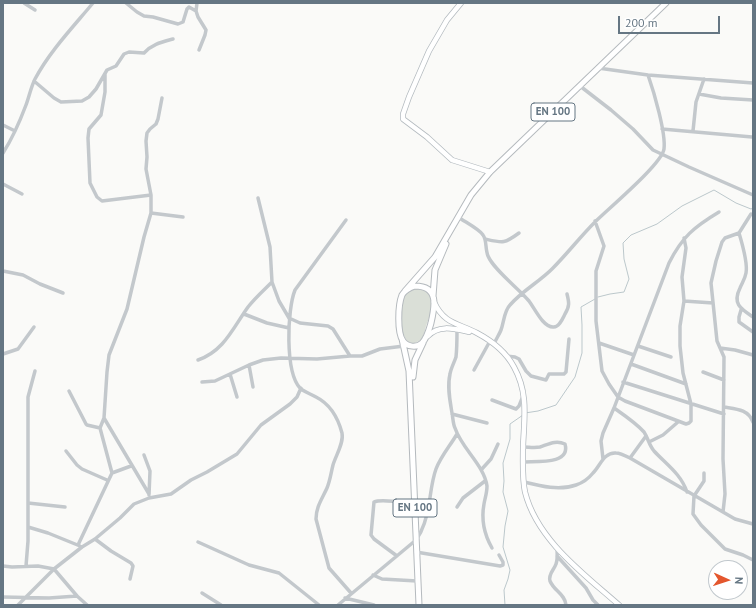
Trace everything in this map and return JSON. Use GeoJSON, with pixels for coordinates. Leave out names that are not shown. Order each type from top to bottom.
{"type":"FeatureCollection","features":[{"type":"Feature","properties":{"kind":"main road","name":"EN 100"},"geometry":{"type":"LineString","coordinates":[[419,605],[410,371],[399,328],[399,310],[402,296],[413,281],[430,264],[471,195],[490,172],[666,3]]}},
{"type":"Feature","properties":{"kind":"main road","name":"EN 100"},"geometry":{"type":"LineString","coordinates":[[411,410],[414,365],[430,325],[434,299],[435,270],[451,230]]}},
{"type":"Feature","properties":{"kind":"main road"},"geometry":{"type":"LineString","coordinates":[[405,291],[415,286],[420,286],[426,288],[434,299]]}},
{"type":"Feature","properties":{"kind":"main road"},"geometry":{"type":"LineString","coordinates":[[402,339],[411,346],[416,346],[425,339]]}},
{"type":"Feature","properties":{"kind":"street"},"geometry":{"type":"LineString","coordinates":[[24,3],[35,10]]}},
{"type":"Feature","properties":{"kind":"street"},"geometry":{"type":"LineString","coordinates":[[4,151],[15,131],[34,81],[42,67],[93,3]]}},
{"type":"Feature","properties":{"kind":"street"},"geometry":{"type":"LineString","coordinates":[[126,3],[136,12],[144,16],[152,16],[178,24],[182,22],[187,9],[189,8],[196,11]]}},
{"type":"Feature","properties":{"kind":"street"},"geometry":{"type":"LineString","coordinates":[[197,3],[196,11],[206,30],[206,35],[199,50]]}},
{"type":"Feature","properties":{"kind":"street"},"geometry":{"type":"LineString","coordinates":[[461,3],[447,20],[429,51],[409,97],[403,118],[452,160],[490,172]]}},
{"type":"Feature","properties":{"kind":"street"},"geometry":{"type":"LineString","coordinates":[[34,81],[61,102],[82,101],[89,97],[107,70],[116,66],[124,54],[129,52],[144,52],[156,44],[173,39]]}},
{"type":"Feature","properties":{"kind":"street"},"geometry":{"type":"LineString","coordinates":[[598,68],[648,75],[704,78],[753,83]]}},
{"type":"Feature","properties":{"kind":"street"},"geometry":{"type":"LineString","coordinates":[[105,74],[105,92],[102,115],[88,129],[90,183],[97,197],[102,201],[151,195]]}},
{"type":"Feature","properties":{"kind":"street"},"geometry":{"type":"LineString","coordinates":[[474,370],[500,332],[506,310],[510,305],[522,293],[552,269],[595,221],[624,195],[662,155],[664,145],[662,129],[648,75]]}},
{"type":"Feature","properties":{"kind":"street"},"geometry":{"type":"LineString","coordinates":[[693,131],[696,102],[704,78]]}},
{"type":"Feature","properties":{"kind":"street"},"geometry":{"type":"LineString","coordinates":[[580,86],[611,110],[653,150],[689,168],[753,194]]}},
{"type":"Feature","properties":{"kind":"street"},"geometry":{"type":"LineString","coordinates":[[699,94],[721,98],[753,100]]}},
{"type":"Feature","properties":{"kind":"street"},"geometry":{"type":"LineString","coordinates":[[112,473],[100,428],[104,418],[109,355],[127,309],[151,213],[151,195],[146,169],[147,133],[156,124],[162,98]]}},
{"type":"Feature","properties":{"kind":"street"},"geometry":{"type":"LineString","coordinates":[[3,125],[15,131]]}},
{"type":"Feature","properties":{"kind":"street"},"geometry":{"type":"LineString","coordinates":[[662,129],[752,137]]}},
{"type":"Feature","properties":{"kind":"street"},"geometry":{"type":"LineString","coordinates":[[3,184],[22,194]]}},
{"type":"Feature","properties":{"kind":"street"},"geometry":{"type":"LineString","coordinates":[[258,198],[270,247],[272,282],[279,301],[289,318],[300,323],[328,326],[333,329],[350,356]]}},
{"type":"Feature","properties":{"kind":"street"},"geometry":{"type":"LineString","coordinates":[[603,459],[601,441],[669,263],[684,238],[705,220],[719,212]]}},
{"type":"Feature","properties":{"kind":"street"},"geometry":{"type":"LineString","coordinates":[[151,213],[183,217]]}},
{"type":"Feature","properties":{"kind":"street"},"geometry":{"type":"LineString","coordinates":[[723,512],[725,494],[722,459],[724,357],[717,341],[715,330],[711,284],[722,242],[725,238],[739,233],[750,214]]}},
{"type":"Feature","properties":{"kind":"street"},"geometry":{"type":"LineString","coordinates":[[458,217],[483,234],[488,256],[496,267],[522,293],[545,324],[553,327],[561,321],[569,308],[570,303],[567,294]]}},
{"type":"Feature","properties":{"kind":"street"},"geometry":{"type":"LineString","coordinates":[[346,220],[295,290],[292,299],[289,328],[290,358],[294,377],[301,388],[324,402],[333,411],[338,420],[342,435],[328,486],[322,500],[317,506],[316,519],[329,568],[351,593]]}},
{"type":"Feature","properties":{"kind":"street"},"geometry":{"type":"LineString","coordinates":[[595,221],[604,246],[596,271],[596,320],[602,371],[618,396],[625,401],[686,424],[690,423],[691,421],[691,404],[683,373],[680,346],[680,326],[684,301],[682,277],[686,248],[684,238]]}},
{"type":"Feature","properties":{"kind":"street"},"geometry":{"type":"LineString","coordinates":[[485,239],[502,243],[508,241],[519,233]]}},
{"type":"Feature","properties":{"kind":"street"},"geometry":{"type":"LineString","coordinates":[[739,233],[742,240],[747,271],[737,297],[738,304],[741,310],[753,317]]}},
{"type":"Feature","properties":{"kind":"street"},"geometry":{"type":"LineString","coordinates":[[3,271],[23,275],[40,284],[63,293]]}},
{"type":"Feature","properties":{"kind":"street"},"geometry":{"type":"LineString","coordinates":[[198,360],[209,356],[217,350],[258,296],[272,282]]}},
{"type":"Feature","properties":{"kind":"street"},"geometry":{"type":"LineString","coordinates":[[434,299],[438,311],[448,320],[477,333],[492,342],[506,356],[517,372],[524,392],[525,413],[523,462],[524,482],[529,504],[537,520],[548,536],[578,568],[619,605]]}},
{"type":"Feature","properties":{"kind":"street"},"geometry":{"type":"LineString","coordinates":[[684,301],[713,303]]}},
{"type":"Feature","properties":{"kind":"street"},"geometry":{"type":"LineString","coordinates":[[741,310],[739,317],[740,322],[753,332]]}},
{"type":"Feature","properties":{"kind":"street"},"geometry":{"type":"LineString","coordinates":[[244,314],[267,323],[289,328]]}},
{"type":"Feature","properties":{"kind":"street"},"geometry":{"type":"LineString","coordinates":[[3,354],[18,349],[34,327]]}},
{"type":"Feature","properties":{"kind":"street"},"geometry":{"type":"LineString","coordinates":[[425,339],[431,332],[442,328],[477,333]]}},
{"type":"Feature","properties":{"kind":"street"},"geometry":{"type":"LineString","coordinates":[[457,330],[456,357],[449,382],[450,404],[454,427],[457,434],[470,456],[481,470],[485,481],[487,492],[483,510],[483,526],[487,539],[492,548]]}},
{"type":"Feature","properties":{"kind":"street"},"geometry":{"type":"LineString","coordinates":[[506,356],[519,359],[526,371],[531,376],[546,380],[549,374],[565,374],[569,339]]}},
{"type":"Feature","properties":{"kind":"street"},"geometry":{"type":"LineString","coordinates":[[599,343],[634,355]]}},
{"type":"Feature","properties":{"kind":"street"},"geometry":{"type":"LineString","coordinates":[[202,382],[215,382],[249,365],[263,360],[281,358],[317,359],[362,356],[380,349],[404,346]]}},
{"type":"Feature","properties":{"kind":"street"},"geometry":{"type":"LineString","coordinates":[[638,346],[671,357]]}},
{"type":"Feature","properties":{"kind":"street"},"geometry":{"type":"LineString","coordinates":[[720,348],[753,355]]}},
{"type":"Feature","properties":{"kind":"street"},"geometry":{"type":"LineString","coordinates":[[631,364],[686,384]]}},
{"type":"Feature","properties":{"kind":"street"},"geometry":{"type":"LineString","coordinates":[[249,365],[254,387]]}},
{"type":"Feature","properties":{"kind":"street"},"geometry":{"type":"LineString","coordinates":[[26,566],[28,527],[28,397],[35,371]]}},
{"type":"Feature","properties":{"kind":"street"},"geometry":{"type":"LineString","coordinates":[[704,372],[724,380]]}},
{"type":"Feature","properties":{"kind":"street"},"geometry":{"type":"LineString","coordinates":[[230,374],[237,397]]}},
{"type":"Feature","properties":{"kind":"street"},"geometry":{"type":"LineString","coordinates":[[623,382],[724,414]]}},
{"type":"Feature","properties":{"kind":"street"},"geometry":{"type":"LineString","coordinates":[[18,605],[54,569],[80,546],[95,539],[134,504],[149,496],[171,494],[191,480],[237,454],[261,425],[290,404],[297,397],[301,388]]}},
{"type":"Feature","properties":{"kind":"street"},"geometry":{"type":"LineString","coordinates":[[68,391],[86,424],[100,428]]}},
{"type":"Feature","properties":{"kind":"street"},"geometry":{"type":"LineString","coordinates":[[492,400],[516,409],[519,406],[524,392]]}},
{"type":"Feature","properties":{"kind":"street"},"geometry":{"type":"LineString","coordinates":[[724,407],[743,411],[748,414],[753,422]]}},
{"type":"Feature","properties":{"kind":"street"},"geometry":{"type":"LineString","coordinates":[[614,408],[643,431],[651,448],[684,483],[688,492]]}},
{"type":"Feature","properties":{"kind":"street"},"geometry":{"type":"LineString","coordinates":[[452,414],[487,423]]}},
{"type":"Feature","properties":{"kind":"street"},"geometry":{"type":"LineString","coordinates":[[104,418],[149,496]]}},
{"type":"Feature","properties":{"kind":"street"},"geometry":{"type":"LineString","coordinates":[[649,442],[664,435],[678,422]]}},
{"type":"Feature","properties":{"kind":"street"},"geometry":{"type":"LineString","coordinates":[[338,605],[416,540],[422,529],[426,516],[436,469],[442,456],[457,434]]}},
{"type":"Feature","properties":{"kind":"street"},"geometry":{"type":"LineString","coordinates":[[630,458],[646,436]]}},
{"type":"Feature","properties":{"kind":"street"},"geometry":{"type":"LineString","coordinates":[[523,448],[561,442],[565,444],[566,447],[564,454],[558,459],[523,462]]}},
{"type":"Feature","properties":{"kind":"street"},"geometry":{"type":"LineString","coordinates":[[481,470],[491,459],[498,444]]}},
{"type":"Feature","properties":{"kind":"street"},"geometry":{"type":"LineString","coordinates":[[66,451],[82,469],[107,480]]}},
{"type":"Feature","properties":{"kind":"street"},"geometry":{"type":"LineString","coordinates":[[524,482],[556,488],[577,485],[593,473],[603,459],[609,454],[616,453],[630,458],[735,519],[753,524]]}},
{"type":"Feature","properties":{"kind":"street"},"geometry":{"type":"LineString","coordinates":[[144,455],[150,472],[149,496]]}},
{"type":"Feature","properties":{"kind":"street"},"geometry":{"type":"LineString","coordinates":[[80,546],[107,480],[112,473],[131,466]]}},
{"type":"Feature","properties":{"kind":"street"},"geometry":{"type":"LineString","coordinates":[[704,473],[704,481],[694,496],[693,514],[701,525],[725,548],[753,560]]}},
{"type":"Feature","properties":{"kind":"street"},"geometry":{"type":"LineString","coordinates":[[457,507],[463,498],[485,481]]}},
{"type":"Feature","properties":{"kind":"street"},"geometry":{"type":"LineString","coordinates":[[397,556],[374,539],[371,535],[374,502],[376,500],[382,500],[415,504]]}},
{"type":"Feature","properties":{"kind":"street"},"geometry":{"type":"LineString","coordinates":[[28,503],[65,507]]}},
{"type":"Feature","properties":{"kind":"street"},"geometry":{"type":"LineString","coordinates":[[28,527],[48,533],[80,546]]}},
{"type":"Feature","properties":{"kind":"street"},"geometry":{"type":"LineString","coordinates":[[95,539],[131,563],[133,566],[130,579]]}},
{"type":"Feature","properties":{"kind":"street"},"geometry":{"type":"LineString","coordinates":[[198,542],[249,565],[280,573],[319,605]]}},
{"type":"Feature","properties":{"kind":"street"},"geometry":{"type":"LineString","coordinates":[[557,546],[557,562],[550,575],[550,579],[552,584],[566,600],[566,605]]}},
{"type":"Feature","properties":{"kind":"street"},"geometry":{"type":"LineString","coordinates":[[416,552],[500,566],[503,562],[499,555]]}},
{"type":"Feature","properties":{"kind":"street"},"geometry":{"type":"LineString","coordinates":[[557,556],[586,588],[593,600],[598,605]]}},
{"type":"Feature","properties":{"kind":"street"},"geometry":{"type":"LineString","coordinates":[[3,566],[26,566],[54,569],[77,596],[87,605]]}},
{"type":"Feature","properties":{"kind":"street"},"geometry":{"type":"LineString","coordinates":[[373,576],[382,579],[417,581]]}},
{"type":"Feature","properties":{"kind":"street"},"geometry":{"type":"LineString","coordinates":[[202,593],[221,605]]}},
{"type":"Feature","properties":{"kind":"street"},"geometry":{"type":"LineString","coordinates":[[3,597],[24,598],[77,596]]}},
{"type":"Feature","properties":{"kind":"street"},"geometry":{"type":"LineString","coordinates":[[345,598],[374,605]]}},
{"type":"Feature","properties":{"kind":"shaded area"},"geometry":{"type":"Polygon","coordinates":[[[416,289],[423,290],[428,293],[431,297],[432,308],[422,337],[416,343],[412,343],[408,342],[405,338],[401,326],[400,313],[403,300],[406,295],[409,291],[416,289]]]}},
{"type":"Feature","properties":{"kind":"waterway"},"geometry":{"type":"LineString","coordinates":[[598,297],[624,292],[629,279],[624,259],[623,243],[631,235],[657,224],[682,206],[714,190],[736,203],[751,209],[753,208]]}},
{"type":"Feature","properties":{"kind":"waterway"},"geometry":{"type":"LineString","coordinates":[[525,413],[538,411],[556,405],[575,377],[582,353],[581,307],[595,299]]}},
{"type":"Feature","properties":{"kind":"waterway"},"geometry":{"type":"LineString","coordinates":[[505,605],[504,590],[510,570],[503,547],[508,511],[503,492],[503,463],[510,439],[510,424],[523,415]]}}]}
